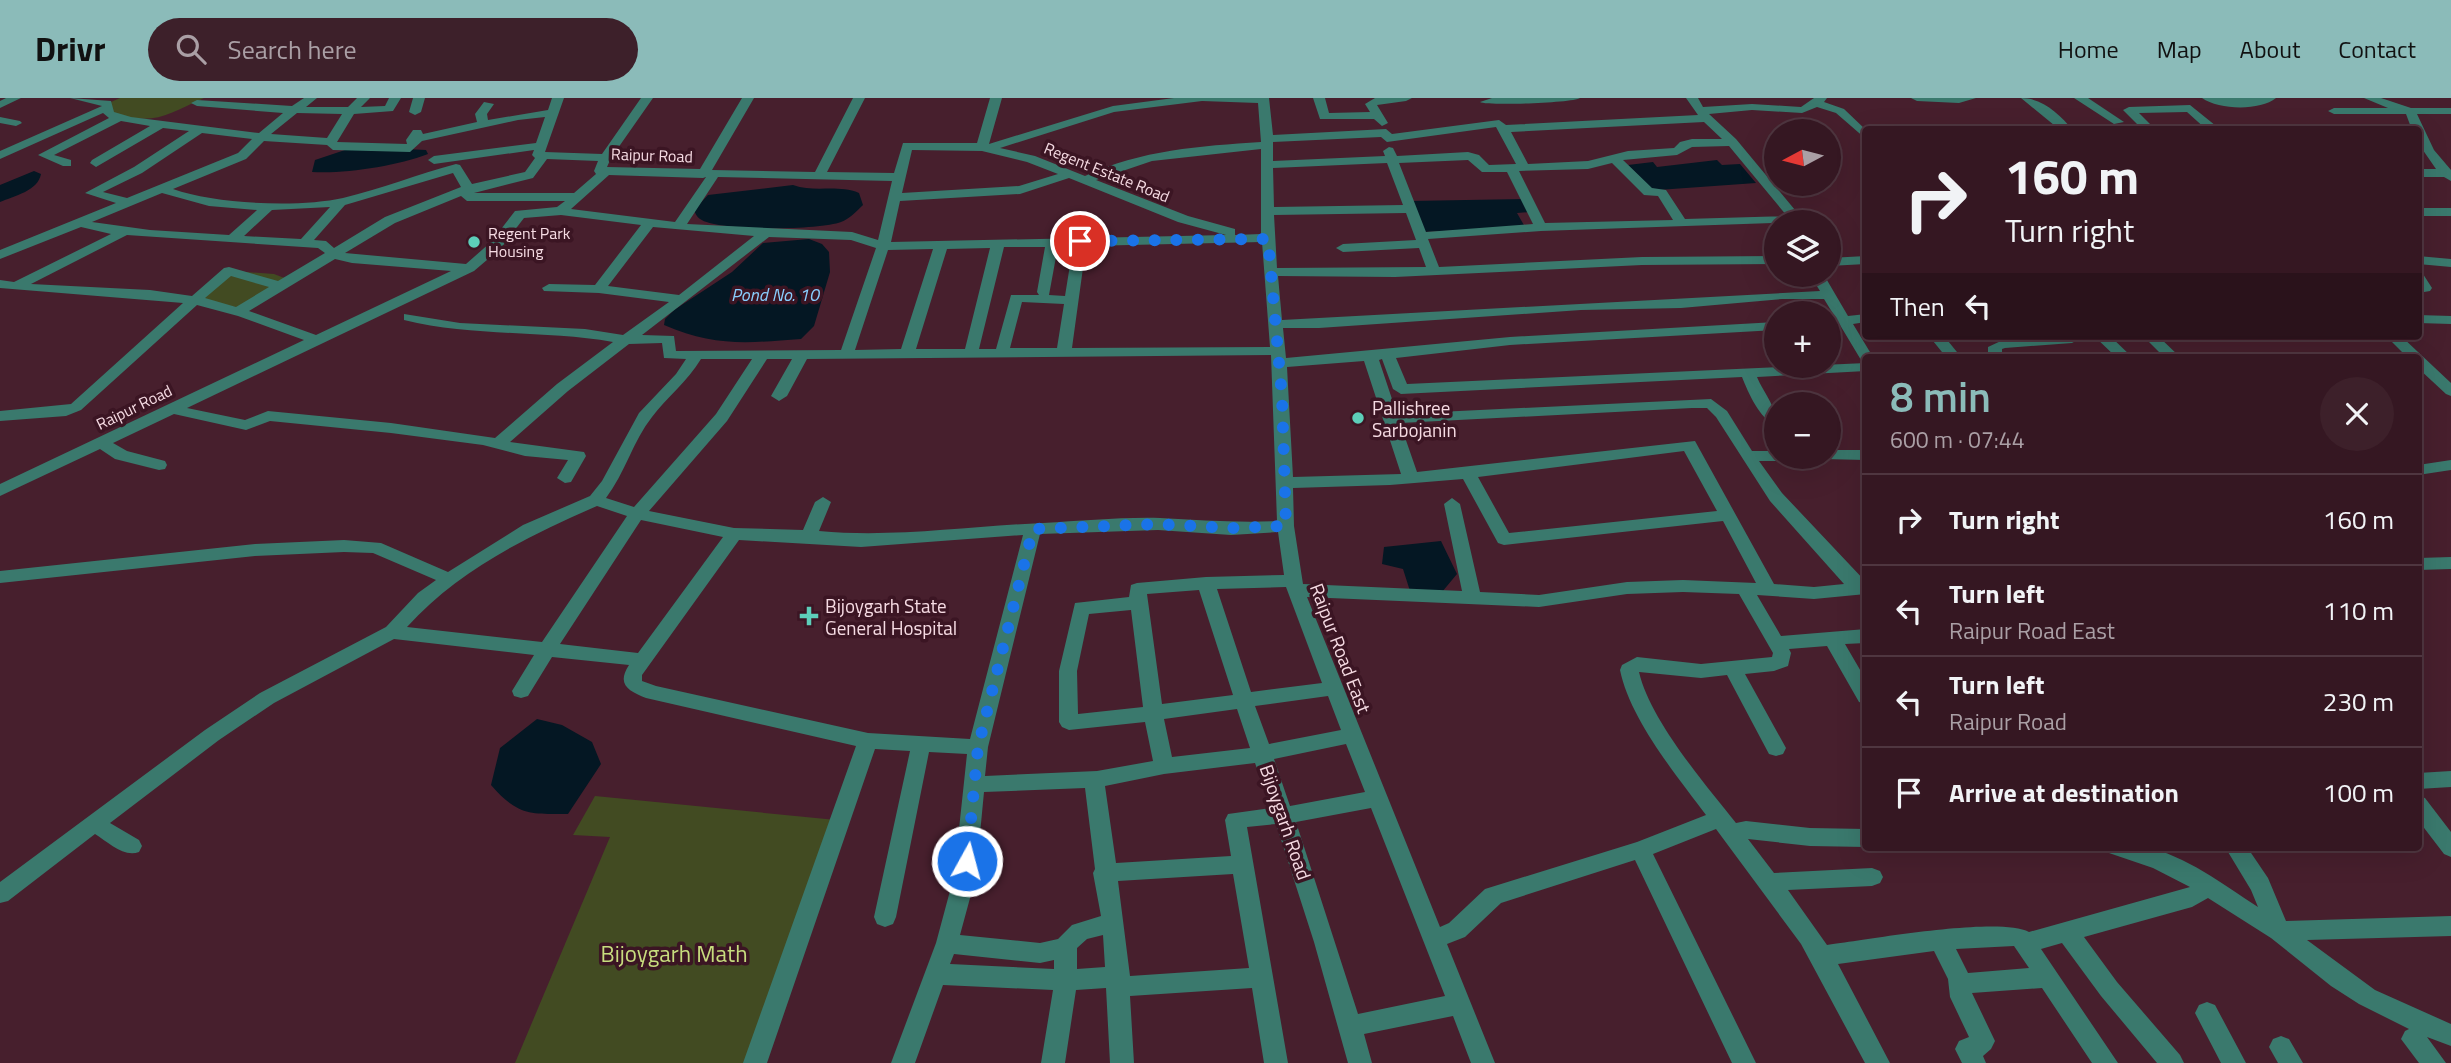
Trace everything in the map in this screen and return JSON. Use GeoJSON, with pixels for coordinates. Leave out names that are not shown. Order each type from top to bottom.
{"type":"FeatureCollection","features":[{"type":"Feature","properties":{"kind":"street"},"geometry":{"type":"LineString","coordinates":[[0,105],[15,98]]}},
{"type":"Feature","properties":{"kind":"street"},"geometry":{"type":"LineString","coordinates":[[76,98],[110,102]]}},
{"type":"Feature","properties":{"kind":"street"},"geometry":{"type":"LineString","coordinates":[[0,255],[242,156],[292,111],[311,98]]}},
{"type":"Feature","properties":{"kind":"street"},"geometry":{"type":"LineString","coordinates":[[331,142],[350,111],[364,98]]}},
{"type":"Feature","properties":{"kind":"street"},"geometry":{"type":"LineString","coordinates":[[197,103],[292,111],[350,111],[389,109],[396,98]]}},
{"type":"Feature","properties":{"kind":"street"},"geometry":{"type":"LineString","coordinates":[[415,112],[419,98]]}},
{"type":"Feature","properties":{"kind":"street"},"geometry":{"type":"LineString","coordinates":[[237,312],[390,220],[468,189],[529,175],[541,151],[558,98]]}},
{"type":"Feature","properties":{"kind":"street"},"geometry":{"type":"LineString","coordinates":[[434,160],[541,151],[603,165],[647,98]]}},
{"type":"Feature","properties":{"kind":"street"},"geometry":{"type":"LineString","coordinates":[[678,227],[748,98]]}},
{"type":"Feature","properties":{"kind":"street"},"geometry":{"type":"LineString","coordinates":[[819,176],[859,98]]}},
{"type":"Feature","properties":{"kind":"street"},"geometry":{"type":"LineString","coordinates":[[987,147],[996,98]]}},
{"type":"Feature","properties":{"kind":"street"},"geometry":{"type":"LineString","coordinates":[[847,353],[883,246],[907,146],[987,147],[1113,109],[1202,98],[1264,99]]}},
{"type":"Feature","properties":{"kind":"street"},"geometry":{"type":"LineString","coordinates":[[1319,98],[1324,117],[1377,115]]}},
{"type":"Feature","properties":{"kind":"street"},"geometry":{"type":"LineString","coordinates":[[1406,98],[1371,104],[1387,135],[1392,160],[1434,272]]}},
{"type":"Feature","properties":{"kind":"street"},"geometry":{"type":"LineString","coordinates":[[1541,228],[1501,126],[1485,100],[1574,98]]}},
{"type":"Feature","properties":{"kind":"street"},"geometry":{"type":"LineString","coordinates":[[1692,98],[1703,114],[1732,142],[1789,210]]}},
{"type":"Feature","properties":{"kind":"street"},"geometry":{"type":"LineString","coordinates":[[1917,98],[1970,98]]}},
{"type":"Feature","properties":{"kind":"street"},"geometry":{"type":"LineString","coordinates":[[2027,98],[2063,126]]}},
{"type":"Feature","properties":{"kind":"street"},"geometry":{"type":"LineString","coordinates":[[2080,98],[2118,122]]}},
{"type":"Feature","properties":{"kind":"street"},"geometry":{"type":"LineString","coordinates":[[2208,98],[2227,102],[2264,101],[2270,98]]}},
{"type":"Feature","properties":{"kind":"street"},"geometry":{"type":"LineString","coordinates":[[2370,98],[2410,111]]}},
{"type":"Feature","properties":{"kind":"street","name":"Raipur Road East"},"geometry":{"type":"LineString","coordinates":[[1264,99],[1268,239],[1279,357],[1286,526],[1294,585],[1483,1063]]}},
{"type":"Feature","properties":{"kind":"street"},"geometry":{"type":"LineString","coordinates":[[1086,180],[1107,169],[1167,155],[1267,142],[1703,114],[1752,107],[1791,111],[1802,110],[1818,100],[1840,111],[1862,132]]}},
{"type":"Feature","properties":{"kind":"street"},"geometry":{"type":"LineString","coordinates":[[110,102],[109,114],[120,117],[262,137],[331,142],[333,146],[347,148],[410,148],[415,137],[554,113]]}},
{"type":"Feature","properties":{"kind":"street"},"geometry":{"type":"LineString","coordinates":[[0,155],[110,102]]}},
{"type":"Feature","properties":{"kind":"street"},"geometry":{"type":"LineString","coordinates":[[484,125],[481,114],[488,104]]}},
{"type":"Feature","properties":{"kind":"street"},"geometry":{"type":"LineString","coordinates":[[2146,126],[2129,110],[2186,107],[2193,109],[2211,126]]}},
{"type":"Feature","properties":{"kind":"street"},"geometry":{"type":"LineString","coordinates":[[2334,111],[2451,111]]}},
{"type":"Feature","properties":{"kind":"street"},"geometry":{"type":"LineString","coordinates":[[2410,111],[2416,126]]}},
{"type":"Feature","properties":{"kind":"street"},"geometry":{"type":"LineString","coordinates":[[67,163],[44,156],[120,117]]}},
{"type":"Feature","properties":{"kind":"street"},"geometry":{"type":"LineString","coordinates":[[0,120],[16,123]]}},
{"type":"Feature","properties":{"kind":"street"},"geometry":{"type":"LineString","coordinates":[[96,163],[163,123]]}},
{"type":"Feature","properties":{"kind":"street"},"geometry":{"type":"LineString","coordinates":[[126,202],[91,193],[138,170],[201,128]]}},
{"type":"Feature","properties":{"kind":"street"},"geometry":{"type":"LineString","coordinates":[[2422,140],[2438,165],[2449,175]]}},
{"type":"Feature","properties":{"kind":"street"},"geometry":{"type":"LineString","coordinates":[[1267,165],[1468,156],[1475,158],[1486,169],[1518,169],[1588,165],[1614,158],[1677,151],[1692,143],[1732,142]]}},
{"type":"Feature","properties":{"kind":"street","name":"Regent Estate Road"},"geometry":{"type":"LineString","coordinates":[[987,147],[1070,174],[1203,226],[1268,239]]}},
{"type":"Feature","properties":{"kind":"street"},"geometry":{"type":"LineString","coordinates":[[1614,158],[1648,192],[1662,192],[1682,224]]}},
{"type":"Feature","properties":{"kind":"street","name":"Raipur Road"},"geometry":{"type":"LineString","coordinates":[[0,491],[469,268],[496,246],[520,214],[561,211],[603,174],[603,165],[708,174],[899,177]]}},
{"type":"Feature","properties":{"kind":"street"},"geometry":{"type":"LineString","coordinates":[[159,188],[191,199],[269,206],[341,202],[456,168],[468,189],[467,197],[577,197]]}},
{"type":"Feature","properties":{"kind":"street"},"geometry":{"type":"LineString","coordinates":[[2422,173],[2449,175]]}},
{"type":"Feature","properties":{"kind":"street"},"geometry":{"type":"LineString","coordinates":[[896,197],[1020,190],[1070,174]]}},
{"type":"Feature","properties":{"kind":"street"},"geometry":{"type":"LineString","coordinates":[[304,243],[341,202]]}},
{"type":"Feature","properties":{"kind":"street"},"geometry":{"type":"LineString","coordinates":[[233,238],[269,206]]}},
{"type":"Feature","properties":{"kind":"street"},"geometry":{"type":"LineString","coordinates":[[1267,211],[1412,209]]}},
{"type":"Feature","properties":{"kind":"street"},"geometry":{"type":"LineString","coordinates":[[561,211],[678,227],[852,236],[883,246],[1268,239]]}},
{"type":"Feature","properties":{"kind":"street"},"geometry":{"type":"LineString","coordinates":[[2422,212],[2451,212]]}},
{"type":"Feature","properties":{"kind":"street"},"geometry":{"type":"LineString","coordinates":[[81,222],[96,228],[126,231],[321,244],[334,254],[352,258],[469,268]]}},
{"type":"Feature","properties":{"kind":"street"},"geometry":{"type":"LineString","coordinates":[[599,289],[650,222]]}},
{"type":"Feature","properties":{"kind":"street"},"geometry":{"type":"LineString","coordinates":[[1343,248],[1541,228],[1764,222]]}},
{"type":"Feature","properties":{"kind":"street"},"geometry":{"type":"LineString","coordinates":[[7,286],[126,231]]}},
{"type":"Feature","properties":{"kind":"street"},"geometry":{"type":"LineString","coordinates":[[498,444],[541,404],[624,340],[731,264],[766,233]]}},
{"type":"Feature","properties":{"kind":"street"},"geometry":{"type":"LineString","coordinates":[[1064,352],[1080,241]]}},
{"type":"Feature","properties":{"kind":"street"},"geometry":{"type":"LineString","coordinates":[[1044,292],[1052,242]]}},
{"type":"Feature","properties":{"kind":"street"},"geometry":{"type":"LineString","coordinates":[[908,352],[942,243]]}},
{"type":"Feature","properties":{"kind":"street"},"geometry":{"type":"LineString","coordinates":[[971,352],[998,243]]}},
{"type":"Feature","properties":{"kind":"street"},"geometry":{"type":"LineString","coordinates":[[1271,272],[1434,272],[1656,261],[1764,260]]}},
{"type":"Feature","properties":{"kind":"street"},"geometry":{"type":"LineString","coordinates":[[1841,260],[1862,261]]}},
{"type":"Feature","properties":{"kind":"street"},"geometry":{"type":"LineString","coordinates":[[2422,261],[2451,263]]}},
{"type":"Feature","properties":{"kind":"street"},"geometry":{"type":"LineString","coordinates":[[0,416],[66,411],[76,407],[229,271],[280,286]]}},
{"type":"Feature","properties":{"kind":"street"},"geometry":{"type":"LineString","coordinates":[[7,286],[42,291],[198,300],[316,340]]}},
{"type":"Feature","properties":{"kind":"street"},"geometry":{"type":"LineString","coordinates":[[1825,287],[1864,354]]}},
{"type":"Feature","properties":{"kind":"street"},"geometry":{"type":"LineString","coordinates":[[549,288],[599,289],[680,299]]}},
{"type":"Feature","properties":{"kind":"street"},"geometry":{"type":"LineString","coordinates":[[1276,324],[1319,324],[1581,306],[1681,304],[1782,295],[1831,295]]}},
{"type":"Feature","properties":{"kind":"street"},"geometry":{"type":"LineString","coordinates":[[1002,352],[1016,298],[1072,300]]}},
{"type":"Feature","properties":{"kind":"street"},"geometry":{"type":"LineString","coordinates":[[408,317],[460,327],[585,333],[624,340],[669,339],[669,355],[1064,352],[1279,357],[1370,356],[1543,339],[1764,327]]}},
{"type":"Feature","properties":{"kind":"street"},"geometry":{"type":"LineString","coordinates":[[1841,320],[1862,318]]}},
{"type":"Feature","properties":{"kind":"street"},"geometry":{"type":"LineString","coordinates":[[2422,319],[2451,320]]}},
{"type":"Feature","properties":{"kind":"street"},"geometry":{"type":"LineString","coordinates":[[1939,340],[1951,354]]}},
{"type":"Feature","properties":{"kind":"street"},"geometry":{"type":"LineString","coordinates":[[1995,354],[1994,346],[2003,344],[2058,340]]}},
{"type":"Feature","properties":{"kind":"street"},"geometry":{"type":"LineString","coordinates":[[2106,340],[2122,354]]}},
{"type":"Feature","properties":{"kind":"street"},"geometry":{"type":"LineString","coordinates":[[2154,340],[2170,354]]}},
{"type":"Feature","properties":{"kind":"street"},"geometry":{"type":"LineString","coordinates":[[2397,340],[2413,354]]}},
{"type":"Feature","properties":{"kind":"street"},"geometry":{"type":"LineString","coordinates":[[521,691],[584,590],[637,514],[721,421],[751,377],[762,354]]}},
{"type":"Feature","properties":{"kind":"street"},"geometry":{"type":"LineString","coordinates":[[779,396],[802,354]]}},
{"type":"Feature","properties":{"kind":"street"},"geometry":{"type":"LineString","coordinates":[[1387,354],[1401,389],[1862,368]]}},
{"type":"Feature","properties":{"kind":"street"},"geometry":{"type":"LineString","coordinates":[[0,894],[212,735],[267,698],[392,632],[424,597],[492,550],[529,529],[596,500],[609,483],[644,416],[682,377],[696,355]]}},
{"type":"Feature","properties":{"kind":"street"},"geometry":{"type":"LineString","coordinates":[[1370,356],[1411,478]]}},
{"type":"Feature","properties":{"kind":"street"},"geometry":{"type":"LineString","coordinates":[[2422,363],[2451,391]]}},
{"type":"Feature","properties":{"kind":"street"},"geometry":{"type":"LineString","coordinates":[[1748,373],[1756,393],[1764,404]]}},
{"type":"Feature","properties":{"kind":"street"},"geometry":{"type":"LineString","coordinates":[[2422,376],[2436,376]]}},
{"type":"Feature","properties":{"kind":"street"},"geometry":{"type":"LineString","coordinates":[[1391,419],[1711,404],[1722,414],[1776,497],[1862,589]]}},
{"type":"Feature","properties":{"kind":"street"},"geometry":{"type":"LineString","coordinates":[[171,409],[246,425],[268,416],[391,428],[498,444],[525,451],[578,456],[565,478]]}},
{"type":"Feature","properties":{"kind":"street"},"geometry":{"type":"LineString","coordinates":[[102,443],[121,455],[159,465]]}},
{"type":"Feature","properties":{"kind":"street"},"geometry":{"type":"LineString","coordinates":[[1284,483],[1468,473],[1689,445],[1769,590]]}},
{"type":"Feature","properties":{"kind":"street"},"geometry":{"type":"LineString","coordinates":[[1841,455],[1862,455]]}},
{"type":"Feature","properties":{"kind":"street"},"geometry":{"type":"LineString","coordinates":[[1747,456],[1764,456]]}},
{"type":"Feature","properties":{"kind":"street"},"geometry":{"type":"LineString","coordinates":[[2422,469],[2451,465]]}},
{"type":"Feature","properties":{"kind":"street"},"geometry":{"type":"LineString","coordinates":[[1468,473],[1504,539],[1728,515]]}},
{"type":"Feature","properties":{"kind":"street"},"geometry":{"type":"LineString","coordinates":[[596,500],[637,514],[734,534],[809,536],[861,541],[902,540],[979,531],[1157,524],[1231,528],[1286,526]]}},
{"type":"Feature","properties":{"kind":"street"},"geometry":{"type":"LineString","coordinates":[[809,536],[823,502]]}},
{"type":"Feature","properties":{"kind":"street"},"geometry":{"type":"LineString","coordinates":[[1452,504],[1472,597]]}},
{"type":"Feature","properties":{"kind":"street"},"geometry":{"type":"LineString","coordinates":[[902,1063],[947,943],[965,876],[978,747],[1033,529]]}},
{"type":"Feature","properties":{"kind":"street"},"geometry":{"type":"LineString","coordinates":[[734,534],[643,660],[631,681],[633,685],[653,693],[868,741],[978,747]]}},
{"type":"Feature","properties":{"kind":"street"},"geometry":{"type":"LineString","coordinates":[[0,577],[255,550],[344,546],[375,547],[449,579]]}},
{"type":"Feature","properties":{"kind":"street"},"geometry":{"type":"LineString","coordinates":[[2422,564],[2451,563]]}},
{"type":"Feature","properties":{"kind":"street"},"geometry":{"type":"LineString","coordinates":[[1164,766],[1153,712],[1137,589],[1206,583],[1294,585],[1539,601],[1641,588],[1709,586],[1814,593],[1862,589]]}},
{"type":"Feature","properties":{"kind":"street","name":"Bijoygarh Road"},"geometry":{"type":"LineString","coordinates":[[1206,583],[1262,754],[1286,815],[1360,1063]]}},
{"type":"Feature","properties":{"kind":"street"},"geometry":{"type":"LineString","coordinates":[[1744,588],[1777,643],[1781,661],[1774,664],[1701,671],[1637,663],[1629,670],[1630,677],[1673,755],[1770,882],[1821,956],[1878,1063]]}},
{"type":"Feature","properties":{"kind":"street"},"geometry":{"type":"LineString","coordinates":[[1138,603],[1081,608],[1069,671],[1069,722],[1335,688]]}},
{"type":"Feature","properties":{"kind":"street"},"geometry":{"type":"LineString","coordinates":[[392,632],[643,660]]}},
{"type":"Feature","properties":{"kind":"street"},"geometry":{"type":"LineString","coordinates":[[1777,643],[1862,636]]}},
{"type":"Feature","properties":{"kind":"street"},"geometry":{"type":"LineString","coordinates":[[1832,638],[1862,691]]}},
{"type":"Feature","properties":{"kind":"street"},"geometry":{"type":"LineString","coordinates":[[1733,669],[1776,748]]}},
{"type":"Feature","properties":{"kind":"street"},"geometry":{"type":"LineString","coordinates":[[976,784],[1094,778],[1149,771],[1164,766],[1262,754],[1352,736]]}},
{"type":"Feature","properties":{"kind":"street"},"geometry":{"type":"LineString","coordinates":[[755,1063],[868,741]]}},
{"type":"Feature","properties":{"kind":"street"},"geometry":{"type":"LineString","coordinates":[[885,917],[921,744]]}},
{"type":"Feature","properties":{"kind":"street"},"geometry":{"type":"LineString","coordinates":[[1094,778],[1104,873],[1113,925],[1122,1063]]}},
{"type":"Feature","properties":{"kind":"street"},"geometry":{"type":"LineString","coordinates":[[2422,781],[2451,779]]}},
{"type":"Feature","properties":{"kind":"street"},"geometry":{"type":"LineString","coordinates":[[1276,1063],[1235,821],[1286,815],[1378,798]]}},
{"type":"Feature","properties":{"kind":"street"},"geometry":{"type":"LineString","coordinates":[[2422,809],[2451,848]]}},
{"type":"Feature","properties":{"kind":"street"},"geometry":{"type":"LineString","coordinates":[[95,824],[132,846]]}},
{"type":"Feature","properties":{"kind":"street"},"geometry":{"type":"LineString","coordinates":[[1433,940],[1457,930],[1473,912],[1493,896],[1522,885],[1725,826],[1810,837],[1862,838]]}},
{"type":"Feature","properties":{"kind":"street"},"geometry":{"type":"LineString","coordinates":[[1640,850],[1744,1063]]}},
{"type":"Feature","properties":{"kind":"street"},"geometry":{"type":"LineString","coordinates":[[2128,851],[2159,861],[2279,930],[2339,979],[2367,997],[2428,1027],[2451,1035]]}},
{"type":"Feature","properties":{"kind":"street"},"geometry":{"type":"LineString","coordinates":[[2238,851],[2260,886],[2279,930]]}},
{"type":"Feature","properties":{"kind":"street"},"geometry":{"type":"LineString","coordinates":[[1104,873],[1241,864]]}},
{"type":"Feature","properties":{"kind":"street"},"geometry":{"type":"LineString","coordinates":[[1770,882],[1872,877]]}},
{"type":"Feature","properties":{"kind":"street"},"geometry":{"type":"LineString","coordinates":[[2025,943],[2192,898],[2206,887]]}},
{"type":"Feature","properties":{"kind":"street"},"geometry":{"type":"LineString","coordinates":[[1053,1063],[1066,981],[1065,948],[1070,937],[1091,926],[1113,925]]}},
{"type":"Feature","properties":{"kind":"street"},"geometry":{"type":"LineString","coordinates":[[2279,930],[2451,926]]}},
{"type":"Feature","properties":{"kind":"street"},"geometry":{"type":"LineString","coordinates":[[2067,932],[2109,989],[2172,1063]]}},
{"type":"Feature","properties":{"kind":"street"},"geometry":{"type":"LineString","coordinates":[[1821,956],[1940,940],[2012,936],[2025,943],[2106,1063]]}},
{"type":"Feature","properties":{"kind":"street"},"geometry":{"type":"LineString","coordinates":[[1940,940],[1960,984],[1961,997],[1983,1041],[1977,1047],[1967,1049],[1974,1063]]}},
{"type":"Feature","properties":{"kind":"street"},"geometry":{"type":"LineString","coordinates":[[947,943],[1040,953],[1065,948]]}},
{"type":"Feature","properties":{"kind":"street"},"geometry":{"type":"LineString","coordinates":[[936,974],[1066,981],[1117,976]]}},
{"type":"Feature","properties":{"kind":"street"},"geometry":{"type":"LineString","coordinates":[[1117,976],[1128,986],[1260,977]]}},
{"type":"Feature","properties":{"kind":"street"},"geometry":{"type":"LineString","coordinates":[[1960,984],[2047,977]]}},
{"type":"Feature","properties":{"kind":"street"},"geometry":{"type":"LineString","coordinates":[[1351,1026],[1459,1004]]}},
{"type":"Feature","properties":{"kind":"street"},"geometry":{"type":"LineString","coordinates":[[2207,1013],[2234,1063]]}},
{"type":"Feature","properties":{"kind":"street"},"geometry":{"type":"LineString","coordinates":[[2413,1039],[2434,1063]]}},
{"type":"Feature","properties":{"kind":"green space"},"geometry":{"type":"Polygon","coordinates":[[[120,98],[204,98],[170,114],[139,119],[112,113],[111,102],[120,98]]]}},
{"type":"Feature","properties":{"kind":"green space"},"geometry":{"type":"Polygon","coordinates":[[[232,271],[274,274],[287,279],[240,308],[197,299],[232,271]]]}},
{"type":"Feature","properties":{"kind":"green space","name":"Bijoygarh Math"},"geometry":{"type":"Polygon","coordinates":[[[595,796],[836,820],[744,1063],[515,1063],[610,837],[573,835],[595,796]]]}},
{"type":"Feature","properties":{"kind":"water"},"geometry":{"type":"Polygon","coordinates":[[[345,150],[426,150],[428,154],[371,168],[312,172],[315,160],[345,150]]]}},
{"type":"Feature","properties":{"kind":"water"},"geometry":{"type":"Polygon","coordinates":[[[1717,160],[1722,165],[1740,164],[1756,183],[1658,190],[1651,188],[1628,165],[1653,162],[1657,167],[1717,160]]]}},
{"type":"Feature","properties":{"kind":"water"},"geometry":{"type":"Polygon","coordinates":[[[34,171],[41,174],[35,185],[0,202],[0,185],[34,171]]]}},
{"type":"Feature","properties":{"kind":"water"},"geometry":{"type":"Polygon","coordinates":[[[793,185],[851,190],[859,193],[863,205],[841,222],[791,228],[747,228],[710,223],[699,218],[694,210],[708,195],[793,185]]]}},
{"type":"Feature","properties":{"kind":"water"},"geometry":{"type":"Polygon","coordinates":[[[1524,199],[1530,212],[1517,213],[1525,227],[1422,232],[1409,201],[1524,199]]]}},
{"type":"Feature","properties":{"kind":"water","name":"Pond No. 10"},"geometry":{"type":"Polygon","coordinates":[[[809,239],[822,244],[829,252],[830,272],[814,326],[801,339],[731,342],[699,337],[664,325],[665,319],[674,310],[732,272],[763,243],[809,239]]]}},
{"type":"Feature","properties":{"kind":"water"},"geometry":{"type":"Polygon","coordinates":[[[1441,541],[1457,574],[1442,592],[1410,591],[1403,569],[1382,564],[1384,547],[1441,541]]]}},
{"type":"Feature","properties":{"kind":"water"},"geometry":{"type":"Polygon","coordinates":[[[537,719],[562,725],[592,742],[601,764],[568,814],[534,813],[517,808],[491,785],[500,748],[537,719]]]}},
{"type":"Feature","properties":{"kind":"place","name":"Regent Park Housing"},"geometry":{"type":"Point","coordinates":[474,242]}},
{"type":"Feature","properties":{"kind":"place","name":"Pallishree Sarbojanin"},"geometry":{"type":"Point","coordinates":[1358,418]}},
{"type":"Feature","properties":{"kind":"place","name":"Bijoygarh State General Hospital"},"geometry":{"type":"Point","coordinates":[809,616]}},
{"type":"Feature","properties":{"kind":"route"},"geometry":{"type":"LineString","coordinates":[[967,861],[978,747],[1033,529],[1157,524],[1231,528],[1286,526],[1282,397],[1268,239],[1080,241]]}}]}
